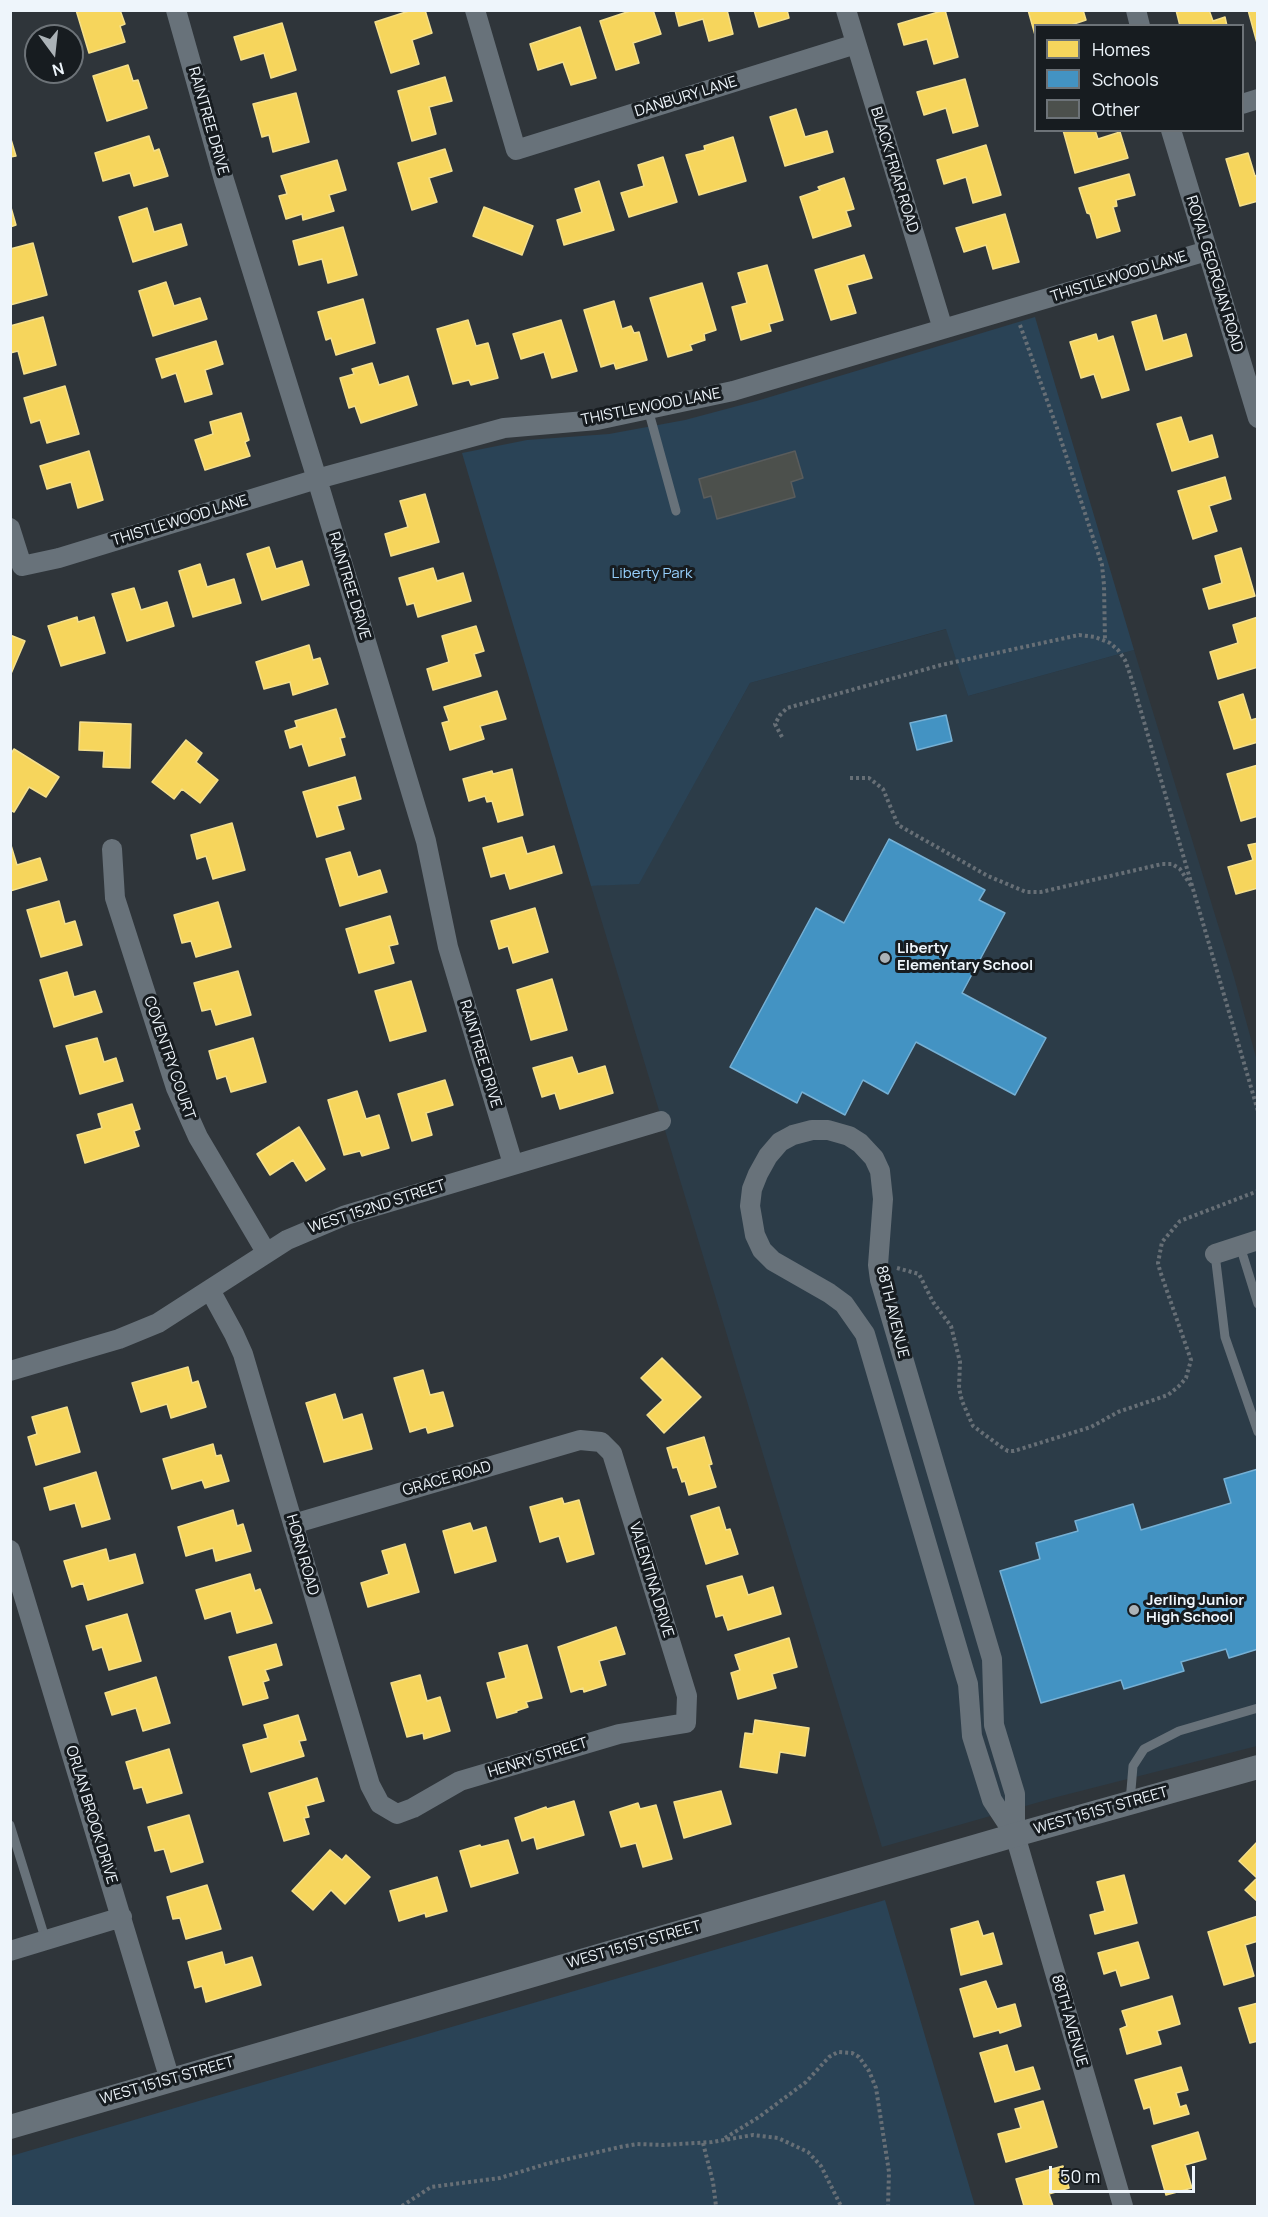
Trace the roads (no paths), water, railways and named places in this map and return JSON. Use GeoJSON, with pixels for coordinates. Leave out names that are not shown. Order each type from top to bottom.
{"type":"FeatureCollection","features":[{"type":"Feature","properties":{"kind":"street","name":"RAINTREE DRIVE"},"geometry":{"type":"LineString","coordinates":[[177,10],[224,180],[426,841],[448,947],[513,1164]]}},
{"type":"Feature","properties":{"kind":"street","name":"DANBURY LANE"},"geometry":{"type":"LineString","coordinates":[[475,10],[516,150],[856,44]]}},
{"type":"Feature","properties":{"kind":"street","name":"BLACK FRIAR ROAD"},"geometry":{"type":"LineString","coordinates":[[846,10],[943,329]]}},
{"type":"Feature","properties":{"kind":"street","name":"ROYAL GEORGIAN ROAD"},"geometry":{"type":"LineString","coordinates":[[1172,132],[1257,418]]}},
{"type":"Feature","properties":{"kind":"street","name":"THISTLEWOOD LANE"},"geometry":{"type":"LineString","coordinates":[[10,528],[22,566],[58,558],[317,479],[504,428],[597,420],[733,391],[1207,250]]}},
{"type":"Feature","properties":{"kind":"street","name":"COVENTRY COURT"},"geometry":{"type":"LineString","coordinates":[[112,849],[115,898],[176,1088],[198,1137],[266,1252]]}},
{"type":"Feature","properties":{"kind":"street","name":"WEST 152ND STREET"},"geometry":{"type":"LineString","coordinates":[[10,1371],[158,1323],[287,1239],[346,1215],[661,1121]]}},
{"type":"Feature","properties":{"kind":"street","name":"88TH AVENUE"},"geometry":{"type":"LineString","coordinates":[[1015,1834],[992,1800],[972,1736],[964,1671],[865,1334],[844,1304],[773,1261],[762,1250],[755,1235],[750,1206],[752,1189],[768,1156],[780,1142],[793,1135],[812,1130],[828,1130],[849,1136],[860,1143],[874,1158],[883,1181],[878,1265],[885,1299],[993,1659],[994,1725],[1015,1794],[1015,1834],[1122,2206]]}},
{"type":"Feature","properties":{"kind":"street"},"geometry":{"type":"LineString","coordinates":[[1215,1254],[1249,1243]]}},
{"type":"Feature","properties":{"kind":"street","name":"HORN ROAD"},"geometry":{"type":"LineString","coordinates":[[210,1290],[243,1354],[370,1785],[380,1804],[397,1814]]}},
{"type":"Feature","properties":{"kind":"street","name":"GRACE ROAD"},"geometry":{"type":"LineString","coordinates":[[293,1524],[580,1440],[601,1442]]}},
{"type":"Feature","properties":{"kind":"street","name":"VALENTINA DRIVE"},"geometry":{"type":"LineString","coordinates":[[601,1442],[612,1453],[687,1696],[686,1723]]}},
{"type":"Feature","properties":{"kind":"street","name":"ORLAN BROOK DRIVE"},"geometry":{"type":"LineString","coordinates":[[10,1550],[170,2080]]}},
{"type":"Feature","properties":{"kind":"street","name":"HENRY STREET"},"geometry":{"type":"LineString","coordinates":[[397,1814],[413,1808],[460,1781],[619,1734],[686,1723]]}},
{"type":"Feature","properties":{"kind":"street","name":"WEST 151ST STREET"},"geometry":{"type":"LineString","coordinates":[[10,2127],[1015,1834],[1257,1767]]}},
{"type":"Feature","properties":{"kind":"street"},"geometry":{"type":"LineString","coordinates":[[10,1951],[122,1917]]}},
{"type":"Feature","properties":{"kind":"lane"},"geometry":{"type":"LineString","coordinates":[[648,409],[676,511]]}},
{"type":"Feature","properties":{"kind":"lane"},"geometry":{"type":"LineString","coordinates":[[1249,1243],[1257,1304]]}},
{"type":"Feature","properties":{"kind":"lane"},"geometry":{"type":"LineString","coordinates":[[1215,1254],[1226,1337],[1257,1432]]}},
{"type":"Feature","properties":{"kind":"lane"},"geometry":{"type":"LineString","coordinates":[[1130,1802],[1133,1766],[1143,1749],[1179,1731],[1257,1708]]}},
{"type":"Feature","properties":{"kind":"lane"},"geometry":{"type":"LineString","coordinates":[[10,1825],[46,1941]]}},
{"type":"Feature","properties":{"kind":"place","name":"Liberty Elementary School"},"geometry":{"type":"Point","coordinates":[885,958]}},
{"type":"Feature","properties":{"kind":"place","name":"Jerling Junior High School"},"geometry":{"type":"Point","coordinates":[1134,1610]}},
{"type":"Feature","properties":{"kind":"park label","name":"Liberty Park"},"geometry":{"type":"Point","coordinates":[652,574]}}]}
